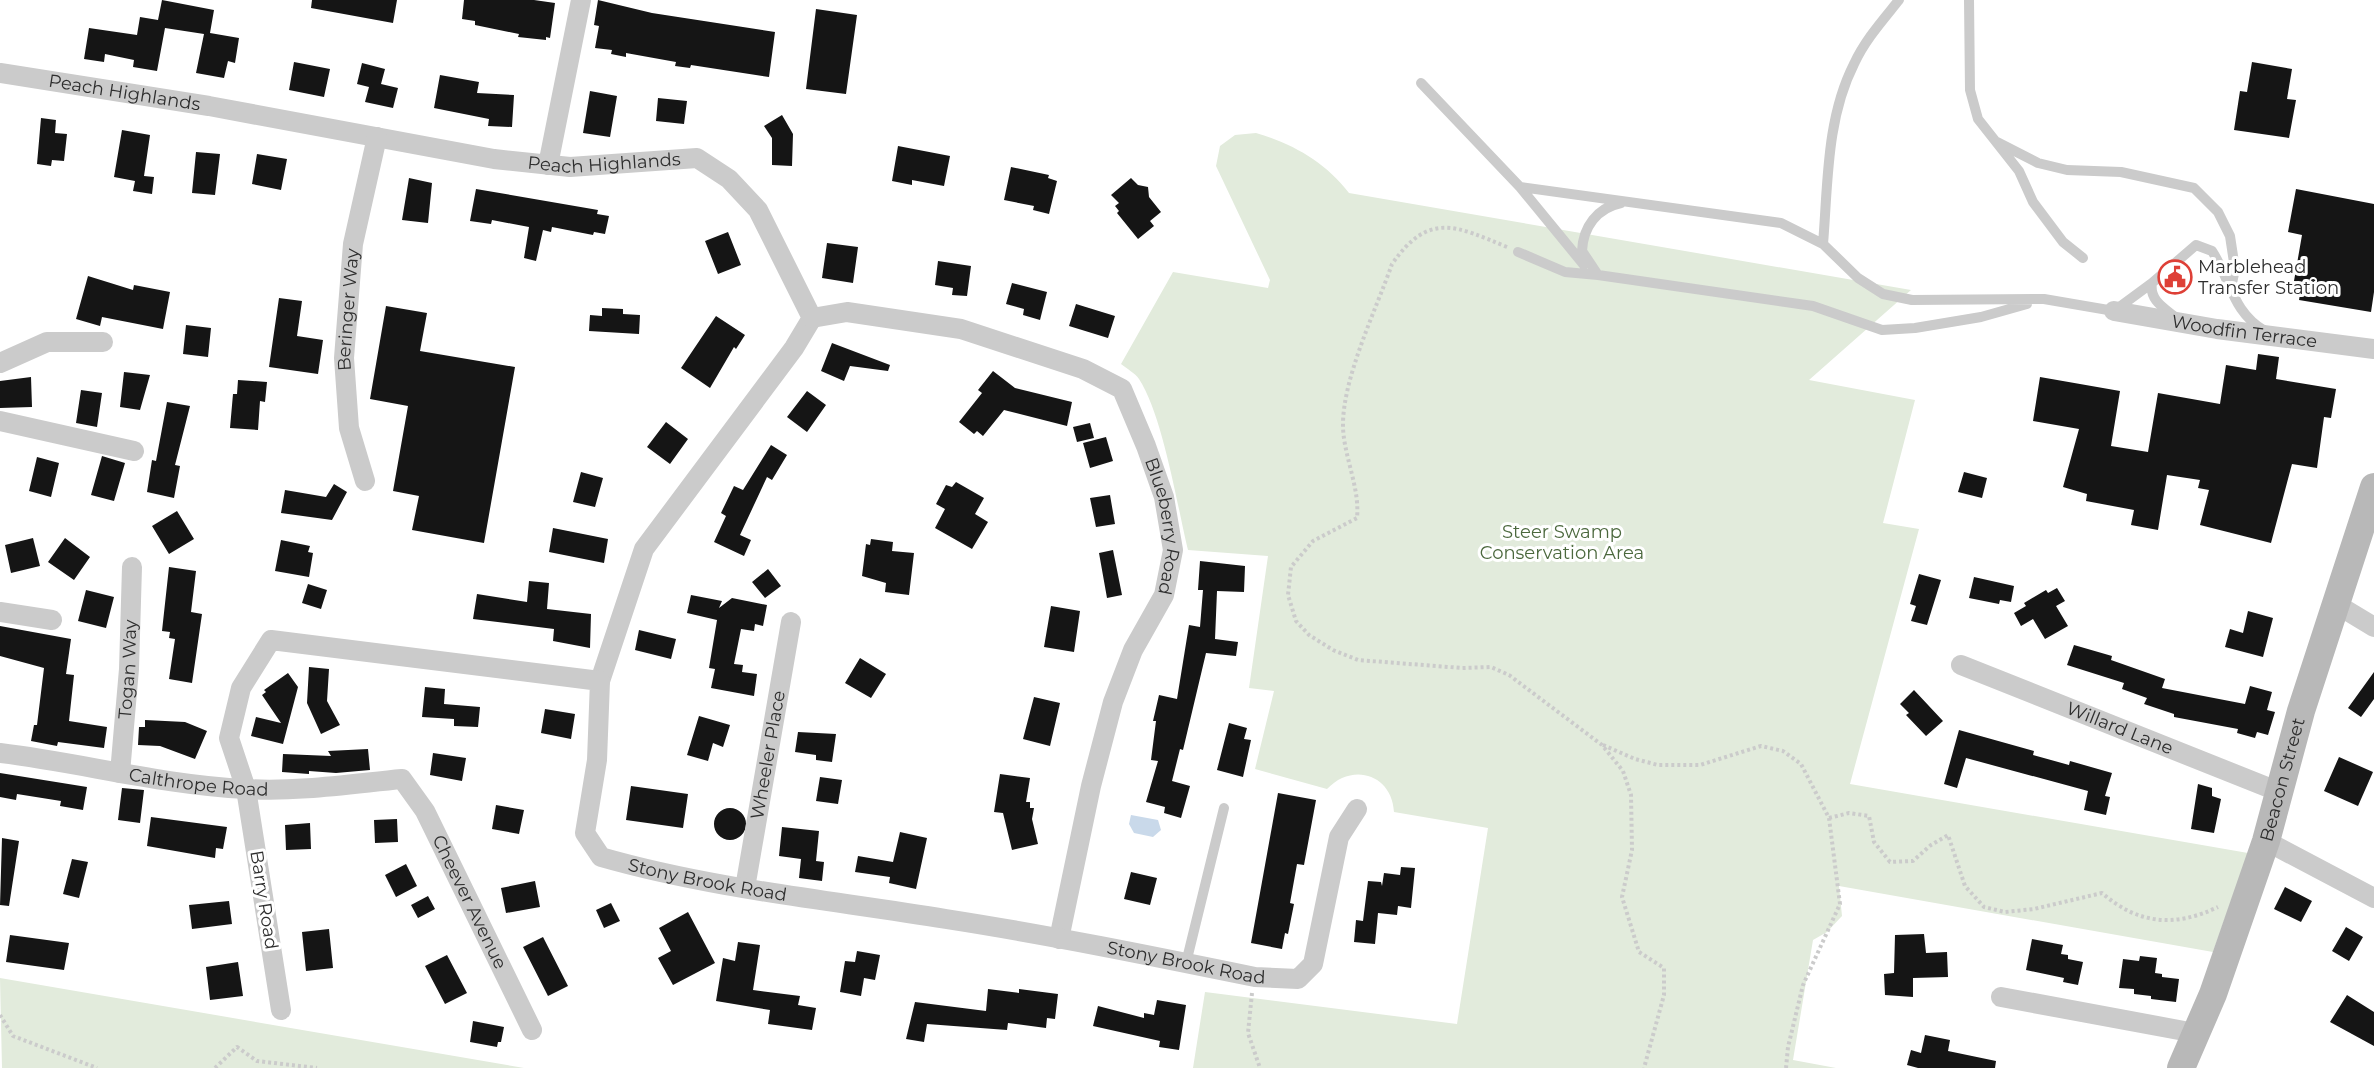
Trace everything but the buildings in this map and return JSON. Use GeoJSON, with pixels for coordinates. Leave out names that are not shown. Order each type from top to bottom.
{"type":"FeatureCollection","features":[{"type":"Feature","properties":{"kind":"street"},"geometry":{"type":"LineString","coordinates":[[548,165],[581,0]]}},
{"type":"Feature","properties":{"kind":"street","name":"Peach Highlands"},"geometry":{"type":"LineString","coordinates":[[0,73],[208,106],[494,159],[570,167],[696,159],[729,179],[758,210],[812,318]]}},
{"type":"Feature","properties":{"kind":"street","name":"Beringer Way"},"geometry":{"type":"LineString","coordinates":[[365,481],[349,428],[344,358],[353,244],[377,137]]}},
{"type":"Feature","properties":{"kind":"street","name":"Woodfin Terrace"},"geometry":{"type":"LineString","coordinates":[[2114,311],[2184,324],[2374,349]]}},
{"type":"Feature","properties":{"kind":"street","name":"Blueberry Road"},"geometry":{"type":"LineString","coordinates":[[812,318],[846,312],[961,329],[1083,369],[1122,389],[1146,446],[1164,497],[1173,550],[1164,595],[1133,650],[1113,702],[1091,786],[1059,939]]}},
{"type":"Feature","properties":{"kind":"street"},"geometry":{"type":"LineString","coordinates":[[246,789],[229,738],[241,688],[271,640],[600,681],[644,549],[794,348],[812,318]]}},
{"type":"Feature","properties":{"kind":"street"},"geometry":{"type":"LineString","coordinates":[[0,363],[47,342],[103,342]]}},
{"type":"Feature","properties":{"kind":"street"},"geometry":{"type":"LineString","coordinates":[[0,421],[134,451]]}},
{"type":"Feature","properties":{"kind":"street","name":"Beacon Street"},"geometry":{"type":"LineString","coordinates":[[2181,1068],[2213,994],[2266,841],[2277,791],[2374,488]]}},
{"type":"Feature","properties":{"kind":"street","name":"Togan Way"},"geometry":{"type":"LineString","coordinates":[[120,773],[129,669],[132,567]]}},
{"type":"Feature","properties":{"kind":"street"},"geometry":{"type":"LineString","coordinates":[[2336,604],[2374,627]]}},
{"type":"Feature","properties":{"kind":"street"},"geometry":{"type":"LineString","coordinates":[[0,612],[52,620]]}},
{"type":"Feature","properties":{"kind":"street","name":"Wheeler Place"},"geometry":{"type":"LineString","coordinates":[[745,888],[791,622]]}},
{"type":"Feature","properties":{"kind":"street","name":"Willard Lane"},"geometry":{"type":"LineString","coordinates":[[1961,665],[2277,791]]}},
{"type":"Feature","properties":{"kind":"street","name":"Stony Brook Road"},"geometry":{"type":"LineString","coordinates":[[600,681],[597,760],[585,833],[600,857],[638,868],[745,888],[1059,939],[1254,977],[1299,979],[1313,964],[1340,837],[1357,808]]}},
{"type":"Feature","properties":{"kind":"street","name":"Calthrope Road"},"geometry":{"type":"LineString","coordinates":[[0,753],[120,773],[246,789],[340,786],[400,779]]}},
{"type":"Feature","properties":{"kind":"street","name":"Cheever Avenue"},"geometry":{"type":"LineString","coordinates":[[400,779],[425,811],[532,1030]]}},
{"type":"Feature","properties":{"kind":"street","name":"Barry Road"},"geometry":{"type":"LineString","coordinates":[[246,789],[281,1010]]}},
{"type":"Feature","properties":{"kind":"street"},"geometry":{"type":"LineString","coordinates":[[2266,841],[2374,898]]}},
{"type":"Feature","properties":{"kind":"street"},"geometry":{"type":"LineString","coordinates":[[2001,997],[2195,1033]]}},
{"type":"Feature","properties":{"kind":"lane"},"geometry":{"type":"LineString","coordinates":[[1823,244],[1832,138],[1842,95],[1854,64],[1876,28],[1899,0]]}},
{"type":"Feature","properties":{"kind":"lane"},"geometry":{"type":"LineString","coordinates":[[1969,0],[1970,90],[1978,119],[2019,171],[2033,201],[2064,242],[2083,258]]}},
{"type":"Feature","properties":{"kind":"lane"},"geometry":{"type":"LineString","coordinates":[[1421,83],[1520,187],[1565,244],[1598,275]]}},
{"type":"Feature","properties":{"kind":"lane"},"geometry":{"type":"LineString","coordinates":[[1997,142],[2022,156],[2058,167],[2121,172],[2194,188],[2218,212],[2228,230],[2235,269],[2231,288]]}},
{"type":"Feature","properties":{"kind":"lane"},"geometry":{"type":"LineString","coordinates":[[1520,187],[1781,223],[1823,244],[1858,278],[1883,294],[1912,300],[2044,299],[2114,311],[2152,283],[2196,245],[2212,251],[2239,308],[2249,321],[2275,337]]}},
{"type":"Feature","properties":{"kind":"lane"},"geometry":{"type":"LineString","coordinates":[[1598,275],[1582,251],[1584,231],[1604,208],[1628,201]]}},
{"type":"Feature","properties":{"kind":"lane"},"geometry":{"type":"LineString","coordinates":[[1518,252],[1565,272],[1813,306],[1882,330],[1915,328],[1981,317],[2044,299]]}},
{"type":"Feature","properties":{"kind":"lane"},"geometry":{"type":"LineString","coordinates":[[2152,283],[2151,290],[2158,304],[2184,324]]}},
{"type":"Feature","properties":{"kind":"lane"},"geometry":{"type":"LineString","coordinates":[[1186,963],[1224,808]]}},
{"type":"Feature","properties":{"kind":"path"},"geometry":{"type":"LineString","coordinates":[[1518,252],[1452,226],[1439,226],[1405,245],[1392,264],[1345,394],[1344,444],[1358,505],[1357,518],[1346,526],[1312,541],[1291,567],[1288,595],[1296,621],[1309,635],[1333,650],[1358,660],[1393,664],[1491,667],[1509,675],[1602,745],[1635,759],[1658,765],[1700,765],[1761,746],[1783,751],[1801,764],[1829,818],[1840,904],[1803,985],[1788,1047],[1786,1068]]}},
{"type":"Feature","properties":{"kind":"path"},"geometry":{"type":"LineString","coordinates":[[1602,745],[1623,771],[1630,795],[1632,850],[1622,897],[1639,952],[1664,968],[1664,996],[1644,1068]]}},
{"type":"Feature","properties":{"kind":"path"},"geometry":{"type":"LineString","coordinates":[[1829,818],[1849,813],[1869,816],[1874,842],[1890,862],[1913,861],[1930,845],[1948,835],[1965,886],[1984,907],[2005,912],[2034,909],[2076,897],[2102,893],[2120,909],[2138,917],[2163,920],[2186,918],[2233,898],[2245,900]]}},
{"type":"Feature","properties":{"kind":"path"},"geometry":{"type":"LineString","coordinates":[[1254,977],[1248,1033],[1260,1068]]}},
{"type":"Feature","properties":{"kind":"path"},"geometry":{"type":"LineString","coordinates":[[0,1015],[13,1036],[97,1068]]}},
{"type":"Feature","properties":{"kind":"path"},"geometry":{"type":"LineString","coordinates":[[215,1068],[237,1047],[257,1060],[317,1068]]}},
{"type":"Feature","properties":{"kind":"green space","name":"Steer Swamp Conservation Area"},"geometry":{"type":"Polygon","coordinates":[[[1256,133],[1283,143],[1319,163],[1349,193],[1911,290],[1809,380],[1915,400],[1883,523],[1919,529],[1850,784],[2248,853],[2213,952],[1839,886],[1842,916],[1827,932],[1813,940],[1793,1060],[1836,1068],[1193,1068],[1205,992],[1457,1024],[1488,828],[1394,812],[1392,799],[1386,789],[1379,781],[1369,776],[1359,774],[1348,776],[1327,789],[1255,769],[1274,691],[1249,688],[1268,556],[1188,550],[1162,438],[1148,395],[1139,379],[1121,364],[1173,272],[1268,288],[1270,280],[1216,166],[1220,146],[1235,135],[1256,133]]]}},
{"type":"Feature","properties":{"kind":"green space"},"geometry":{"type":"Polygon","coordinates":[[[0,978],[524,1068],[2,1068],[0,978]]]}},
{"type":"Feature","properties":{"kind":"water"},"geometry":{"type":"Polygon","coordinates":[[[1131,815],[1158,820],[1161,830],[1153,837],[1134,833],[1129,824],[1131,815]]]}},
{"type":"Feature","properties":{"kind":"place","name":"Marblehead Transfer Station"},"geometry":{"type":"Point","coordinates":[2175,277]}}]}
